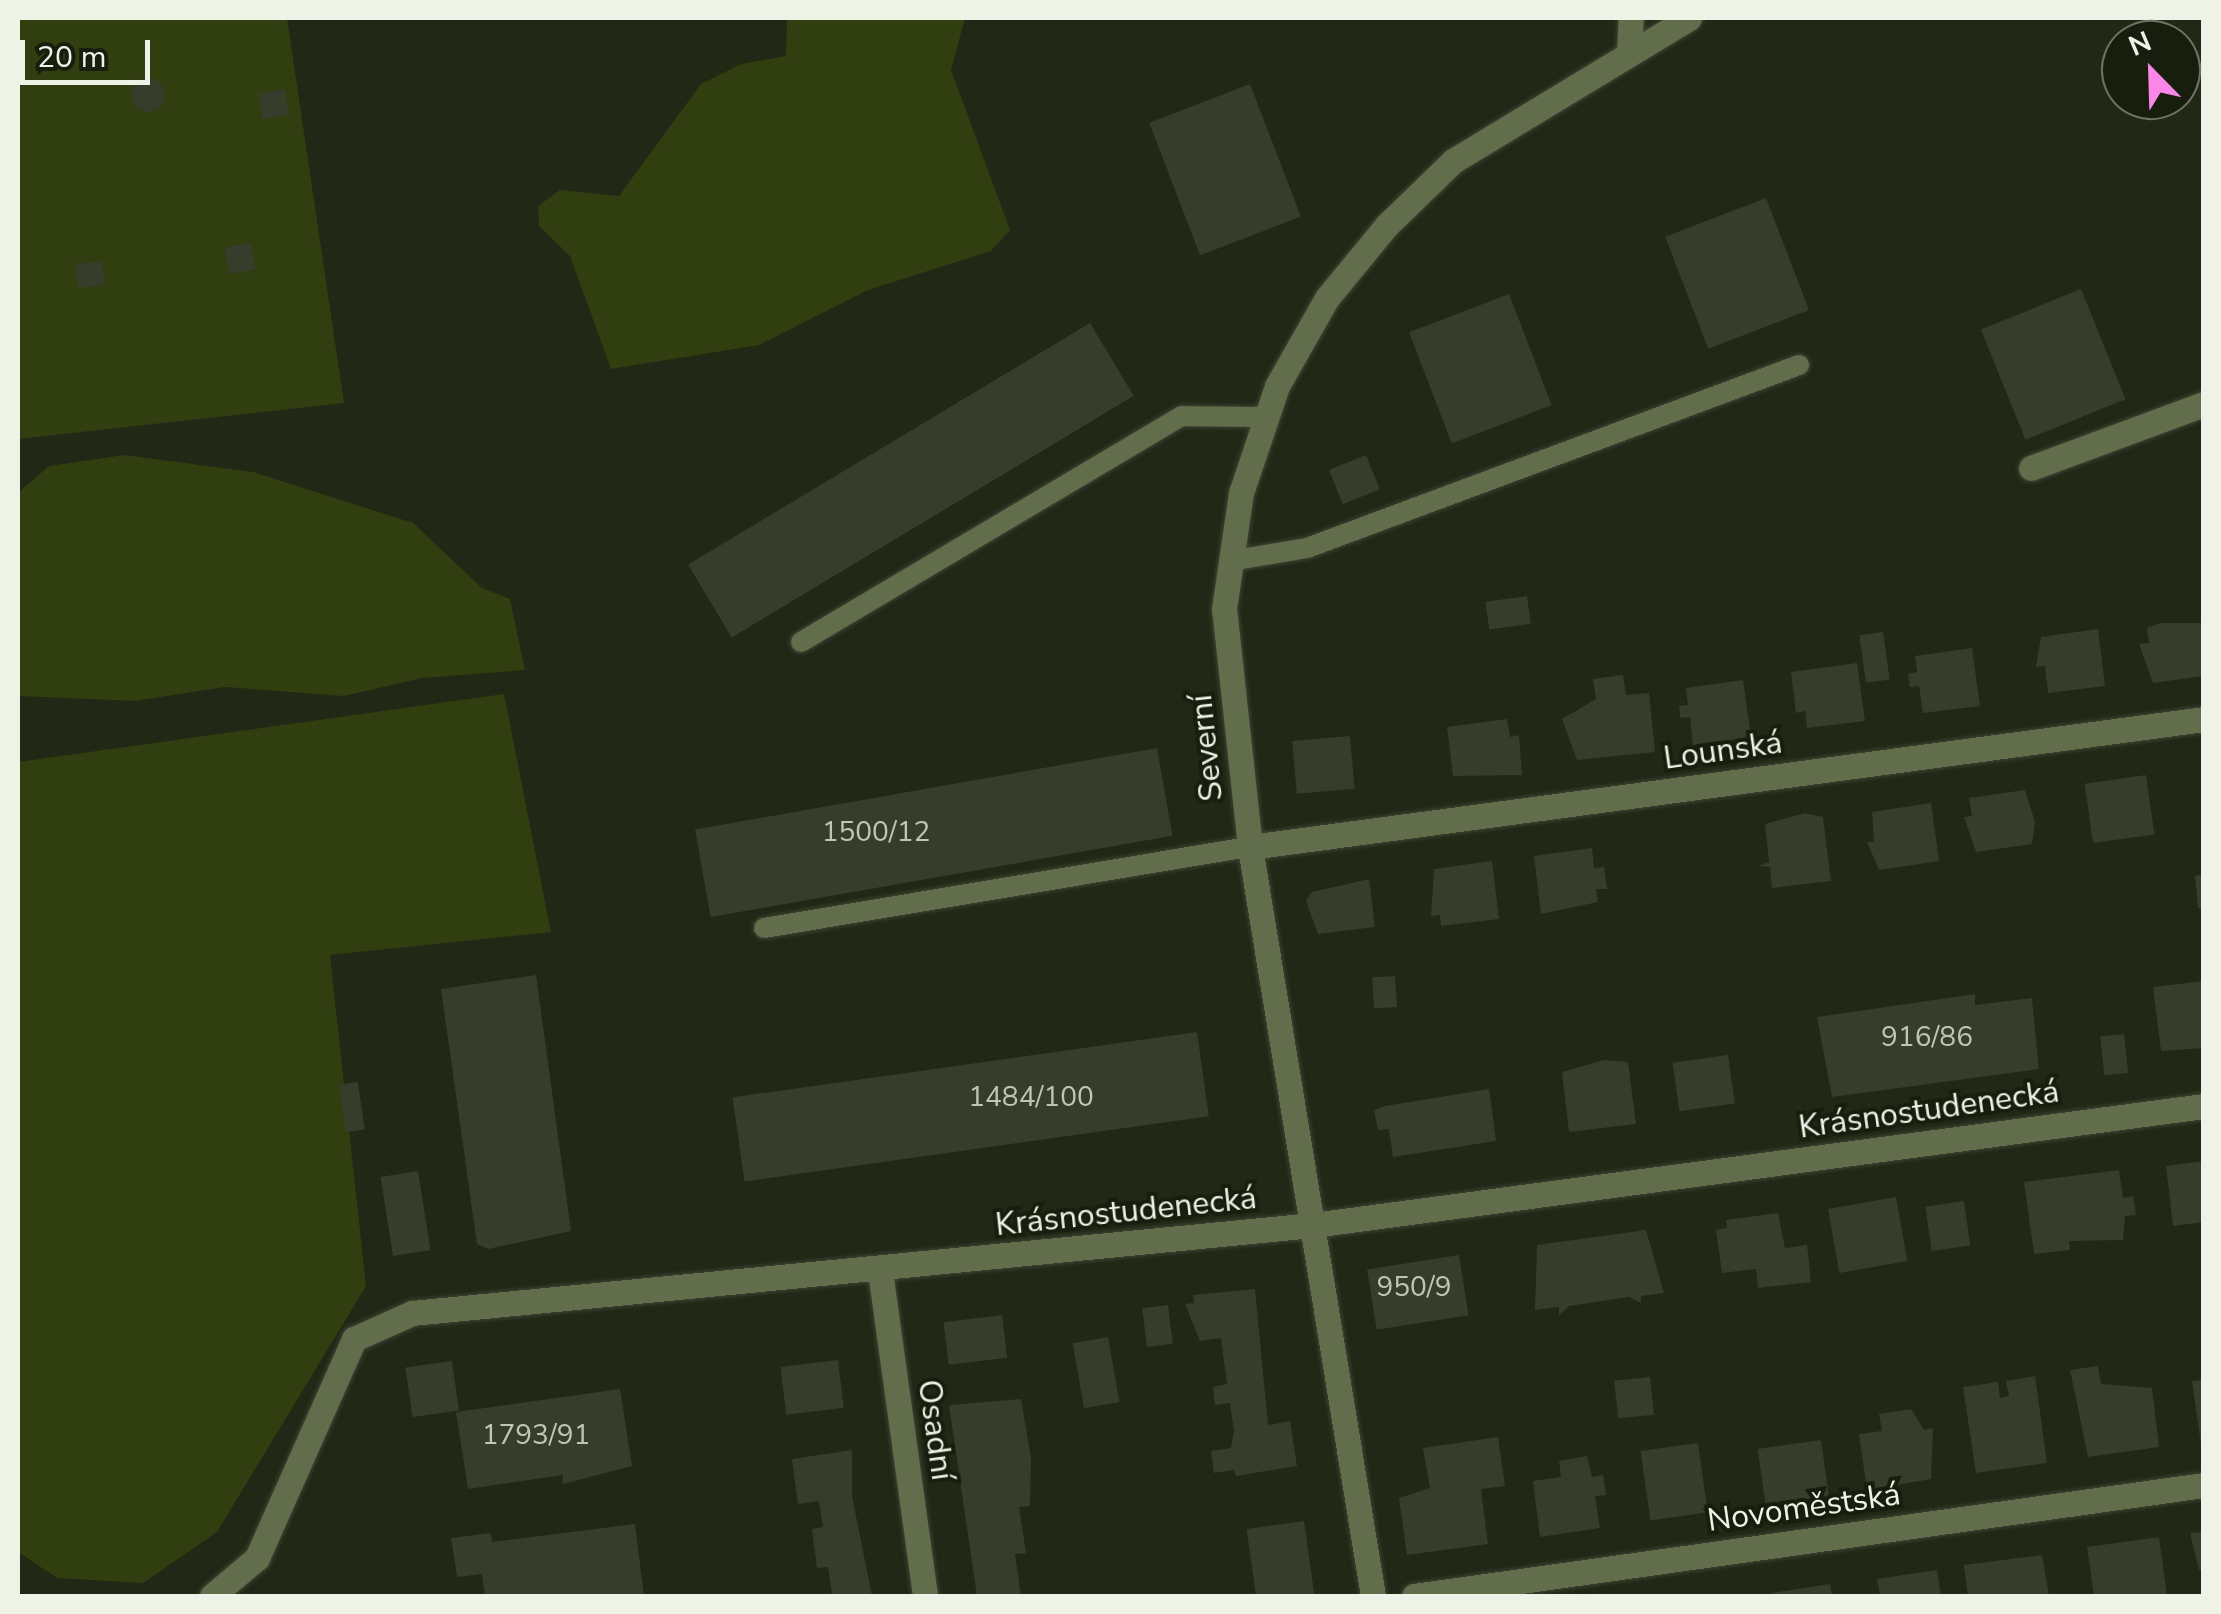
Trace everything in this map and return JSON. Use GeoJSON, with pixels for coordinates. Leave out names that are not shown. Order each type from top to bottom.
{"type":"FeatureCollection","features":[{"type":"Feature","properties":{"kind":"street"},"geometry":{"type":"LineString","coordinates":[[1630,50],[1631,18]]}},
{"type":"Feature","properties":{"kind":"street","name":"Severní"},"geometry":{"type":"LineString","coordinates":[[1373,1596],[1250,847],[1224,609],[1241,493],[1267,416],[1327,298],[1387,225],[1453,161],[1688,18]]}},
{"type":"Feature","properties":{"kind":"street"},"geometry":{"type":"LineString","coordinates":[[2031,468],[2204,404]]}},
{"type":"Feature","properties":{"kind":"street","name":"Lounská"},"geometry":{"type":"LineString","coordinates":[[1250,847],[2204,719]]}},
{"type":"Feature","properties":{"kind":"street","name":"Krásnostudenecká"},"geometry":{"type":"LineString","coordinates":[[212,1596],[257,1558],[354,1339],[412,1313],[880,1272],[1314,1225],[2204,1106]]}},
{"type":"Feature","properties":{"kind":"street","name":"Osadní"},"geometry":{"type":"LineString","coordinates":[[880,1272],[925,1596]]}},
{"type":"Feature","properties":{"kind":"street","name":"Novoměstská"},"geometry":{"type":"LineString","coordinates":[[1414,1596],[2204,1485]]}},
{"type":"Feature","properties":{"kind":"lane"},"geometry":{"type":"LineString","coordinates":[[1230,562],[1307,548],[1799,364]]}},
{"type":"Feature","properties":{"kind":"lane"},"geometry":{"type":"LineString","coordinates":[[801,642],[1182,416],[1267,416]]}},
{"type":"Feature","properties":{"kind":"lane"},"geometry":{"type":"LineString","coordinates":[[764,928],[1250,847]]}},
{"type":"Feature","properties":{"kind":"green space"},"geometry":{"type":"Polygon","coordinates":[[[18,18],[287,18],[344,403],[18,439],[18,18]]]}},
{"type":"Feature","properties":{"kind":"green space"},"geometry":{"type":"Polygon","coordinates":[[[787,18],[965,18],[951,70],[1010,230],[991,251],[868,290],[759,345],[611,369],[570,256],[539,226],[538,206],[560,190],[619,196],[701,84],[741,64],[786,56],[787,18]]]}},
{"type":"Feature","properties":{"kind":"green space"},"geometry":{"type":"Polygon","coordinates":[[[124,455],[253,472],[413,523],[482,588],[510,599],[525,670],[423,678],[343,696],[225,687],[135,701],[18,696],[18,493],[49,466],[124,455]]]}},
{"type":"Feature","properties":{"kind":"green space"},"geometry":{"type":"Polygon","coordinates":[[[504,694],[551,932],[330,955],[366,1286],[217,1532],[143,1583],[57,1578],[18,1552],[18,762],[504,694]]]}},
{"type":"Feature","properties":{"kind":"building"},"geometry":{"type":"Polygon","coordinates":[[[148,78],[160,83],[165,95],[160,107],[148,112],[136,107],[131,95],[136,83],[148,78]]]}},
{"type":"Feature","properties":{"kind":"building"},"geometry":{"type":"Polygon","coordinates":[[[1250,84],[1301,217],[1200,255],[1149,123],[1250,84]]]}},
{"type":"Feature","properties":{"kind":"building"},"geometry":{"type":"Polygon","coordinates":[[[285,89],[289,115],[262,119],[258,93],[285,89]]]}},
{"type":"Feature","properties":{"kind":"building"},"geometry":{"type":"Polygon","coordinates":[[[1766,198],[1809,310],[1708,349],[1665,237],[1766,198]]]}},
{"type":"Feature","properties":{"kind":"building"},"geometry":{"type":"Polygon","coordinates":[[[251,243],[256,270],[229,274],[224,248],[251,243]]]}},
{"type":"Feature","properties":{"kind":"building"},"geometry":{"type":"Polygon","coordinates":[[[102,261],[105,285],[78,288],[75,264],[102,261]]]}},
{"type":"Feature","properties":{"kind":"building"},"geometry":{"type":"Polygon","coordinates":[[[2081,289],[2126,399],[2025,440],[1981,329],[2081,289]]]}},
{"type":"Feature","properties":{"kind":"building"},"geometry":{"type":"Polygon","coordinates":[[[1509,294],[1552,405],[1452,443],[1409,332],[1509,294]]]}},
{"type":"Feature","properties":{"kind":"building"},"geometry":{"type":"Polygon","coordinates":[[[1090,323],[1134,396],[732,637],[688,565],[1090,323]]]}},
{"type":"Feature","properties":{"kind":"building"},"geometry":{"type":"Polygon","coordinates":[[[1366,455],[1380,489],[1343,504],[1329,470],[1366,455]]]}},
{"type":"Feature","properties":{"kind":"building"},"geometry":{"type":"Polygon","coordinates":[[[1527,596],[1531,624],[1489,630],[1485,602],[1527,596]]]}},
{"type":"Feature","properties":{"kind":"building"},"geometry":{"type":"Polygon","coordinates":[[[2160,623],[2204,623],[2204,676],[2153,683],[2139,644],[2149,643],[2147,628],[2160,623]]]}},
{"type":"Feature","properties":{"kind":"building"},"geometry":{"type":"Polygon","coordinates":[[[2098,629],[2105,686],[2048,693],[2045,666],[2036,667],[2041,637],[2098,629]]]}},
{"type":"Feature","properties":{"kind":"building"},"geometry":{"type":"Polygon","coordinates":[[[1883,632],[1890,680],[1866,683],[1859,635],[1883,632]]]}},
{"type":"Feature","properties":{"kind":"building"},"geometry":{"type":"Polygon","coordinates":[[[1972,648],[1980,706],[1923,713],[1919,686],[1910,687],[1908,674],[1917,672],[1915,656],[1972,648]]]}},
{"type":"Feature","properties":{"kind":"building"},"geometry":{"type":"Polygon","coordinates":[[[1857,663],[1865,721],[1807,728],[1805,711],[1796,713],[1791,672],[1857,663]]]}},
{"type":"Feature","properties":{"kind":"building"},"geometry":{"type":"Polygon","coordinates":[[[1623,675],[1626,695],[1649,693],[1655,752],[1577,760],[1562,719],[1596,699],[1593,679],[1623,675]]]}},
{"type":"Feature","properties":{"kind":"building"},"geometry":{"type":"Polygon","coordinates":[[[1743,680],[1751,737],[1693,745],[1690,717],[1680,718],[1679,706],[1688,705],[1686,688],[1743,680]]]}},
{"type":"Feature","properties":{"kind":"building"},"geometry":{"type":"Polygon","coordinates":[[[1507,719],[1510,737],[1519,735],[1522,775],[1453,776],[1447,727],[1507,719]]]}},
{"type":"Feature","properties":{"kind":"building"},"geometry":{"type":"Polygon","coordinates":[[[1350,736],[1355,789],[1297,794],[1292,741],[1350,736]]]}},
{"type":"Feature","properties":{"kind":"building"},"geometry":{"type":"Polygon","coordinates":[[[1157,748],[1172,836],[711,917],[695,829],[1157,748]]]}},
{"type":"Feature","properties":{"kind":"building"},"geometry":{"type":"Polygon","coordinates":[[[2146,775],[2154,834],[2093,843],[2085,784],[2146,775]]]}},
{"type":"Feature","properties":{"kind":"building"},"geometry":{"type":"Polygon","coordinates":[[[2025,790],[2035,822],[2032,844],[1976,852],[1964,817],[1972,816],[1969,798],[2025,790]]]}},
{"type":"Feature","properties":{"kind":"building"},"geometry":{"type":"Polygon","coordinates":[[[1931,803],[1939,861],[1879,870],[1867,842],[1874,842],[1872,812],[1931,803]]]}},
{"type":"Feature","properties":{"kind":"building"},"geometry":{"type":"Polygon","coordinates":[[[1805,813],[1823,817],[1831,881],[1772,888],[1770,867],[1758,866],[1769,862],[1765,824],[1805,813]]]}},
{"type":"Feature","properties":{"kind":"building"},"geometry":{"type":"Polygon","coordinates":[[[1592,848],[1594,868],[1604,867],[1607,889],[1596,889],[1598,902],[1541,914],[1534,856],[1592,848]]]}},
{"type":"Feature","properties":{"kind":"building"},"geometry":{"type":"Polygon","coordinates":[[[1492,861],[1499,919],[1441,926],[1440,915],[1431,916],[1434,869],[1492,861]]]}},
{"type":"Feature","properties":{"kind":"building"},"geometry":{"type":"Polygon","coordinates":[[[2204,874],[2204,908],[2198,908],[2195,876],[2204,874]]]}},
{"type":"Feature","properties":{"kind":"building"},"geometry":{"type":"Polygon","coordinates":[[[1369,879],[1375,927],[1318,934],[1306,901],[1312,892],[1369,879]]]}},
{"type":"Feature","properties":{"kind":"building"},"geometry":{"type":"Polygon","coordinates":[[[536,975],[571,1231],[488,1249],[477,1244],[441,989],[536,975]]]}},
{"type":"Feature","properties":{"kind":"building"},"geometry":{"type":"Polygon","coordinates":[[[1395,976],[1397,1007],[1374,1009],[1372,978],[1395,976]]]}},
{"type":"Feature","properties":{"kind":"building"},"geometry":{"type":"Polygon","coordinates":[[[2204,981],[2204,1048],[2161,1051],[2153,987],[2204,981]]]}},
{"type":"Feature","properties":{"kind":"building"},"geometry":{"type":"Polygon","coordinates":[[[1975,994],[1975,1005],[2032,998],[2039,1069],[1832,1097],[1817,1017],[1975,994]]]}},
{"type":"Feature","properties":{"kind":"building"},"geometry":{"type":"Polygon","coordinates":[[[1197,1032],[1209,1116],[744,1181],[733,1097],[1197,1032]]]}},
{"type":"Feature","properties":{"kind":"building"},"geometry":{"type":"Polygon","coordinates":[[[2124,1034],[2128,1073],[2104,1075],[2100,1037],[2124,1034]]]}},
{"type":"Feature","properties":{"kind":"building"},"geometry":{"type":"Polygon","coordinates":[[[1728,1055],[1735,1104],[1679,1111],[1673,1063],[1728,1055]]]}},
{"type":"Feature","properties":{"kind":"building"},"geometry":{"type":"Polygon","coordinates":[[[1604,1060],[1628,1062],[1636,1124],[1569,1132],[1562,1072],[1604,1060]]]}},
{"type":"Feature","properties":{"kind":"building"},"geometry":{"type":"Polygon","coordinates":[[[358,1082],[365,1130],[346,1132],[339,1085],[358,1082]]]}},
{"type":"Feature","properties":{"kind":"building"},"geometry":{"type":"Polygon","coordinates":[[[1489,1089],[1496,1141],[1393,1157],[1389,1129],[1378,1130],[1374,1110],[1489,1089]]]}},
{"type":"Feature","properties":{"kind":"building"},"geometry":{"type":"Polygon","coordinates":[[[2204,1161],[2204,1222],[2173,1226],[2166,1166],[2204,1161]]]}},
{"type":"Feature","properties":{"kind":"building"},"geometry":{"type":"Polygon","coordinates":[[[2119,1170],[2123,1198],[2133,1196],[2136,1215],[2125,1216],[2123,1240],[2069,1241],[2070,1250],[2034,1254],[2024,1182],[2119,1170]]]}},
{"type":"Feature","properties":{"kind":"building"},"geometry":{"type":"Polygon","coordinates":[[[418,1171],[431,1250],[393,1256],[380,1177],[418,1171]]]}},
{"type":"Feature","properties":{"kind":"building"},"geometry":{"type":"Polygon","coordinates":[[[1896,1197],[1907,1261],[1839,1273],[1828,1209],[1896,1197]]]}},
{"type":"Feature","properties":{"kind":"building"},"geometry":{"type":"Polygon","coordinates":[[[1964,1201],[1970,1246],[1932,1251],[1925,1206],[1964,1201]]]}},
{"type":"Feature","properties":{"kind":"building"},"geometry":{"type":"Polygon","coordinates":[[[1778,1213],[1785,1248],[1807,1245],[1811,1282],[1758,1288],[1756,1269],[1722,1273],[1716,1230],[1727,1228],[1726,1220],[1778,1213]]]}},
{"type":"Feature","properties":{"kind":"building"},"geometry":{"type":"Polygon","coordinates":[[[1646,1230],[1664,1293],[1641,1296],[1641,1303],[1629,1297],[1569,1306],[1559,1315],[1559,1307],[1535,1310],[1537,1245],[1646,1230]]]}},
{"type":"Feature","properties":{"kind":"building"},"geometry":{"type":"Polygon","coordinates":[[[1459,1255],[1469,1315],[1377,1330],[1367,1270],[1459,1255]]]}},
{"type":"Feature","properties":{"kind":"building"},"geometry":{"type":"Polygon","coordinates":[[[1255,1289],[1268,1425],[1290,1421],[1297,1466],[1236,1476],[1234,1470],[1214,1473],[1211,1451],[1231,1448],[1234,1431],[1230,1403],[1215,1405],[1213,1387],[1227,1384],[1221,1338],[1200,1341],[1185,1304],[1194,1303],[1193,1295],[1255,1289]]]}},
{"type":"Feature","properties":{"kind":"building"},"geometry":{"type":"Polygon","coordinates":[[[1168,1305],[1173,1344],[1147,1347],[1142,1308],[1168,1305]]]}},
{"type":"Feature","properties":{"kind":"building"},"geometry":{"type":"Polygon","coordinates":[[[1002,1315],[1007,1358],[949,1365],[943,1322],[1002,1315]]]}},
{"type":"Feature","properties":{"kind":"building"},"geometry":{"type":"Polygon","coordinates":[[[1108,1337],[1119,1402],[1084,1408],[1073,1343],[1108,1337]]]}},
{"type":"Feature","properties":{"kind":"building"},"geometry":{"type":"Polygon","coordinates":[[[838,1360],[844,1408],[786,1415],[780,1367],[838,1360]]]}},
{"type":"Feature","properties":{"kind":"building"},"geometry":{"type":"Polygon","coordinates":[[[452,1361],[459,1411],[412,1417],[405,1368],[452,1361]]]}},
{"type":"Feature","properties":{"kind":"building"},"geometry":{"type":"Polygon","coordinates":[[[2098,1366],[2101,1384],[2152,1388],[2159,1447],[2088,1457],[2070,1370],[2098,1366]]]}},
{"type":"Feature","properties":{"kind":"building"},"geometry":{"type":"Polygon","coordinates":[[[2035,1376],[2047,1463],[1976,1473],[1963,1387],[1998,1382],[2000,1398],[2009,1396],[2006,1381],[2035,1376]]]}},
{"type":"Feature","properties":{"kind":"building"},"geometry":{"type":"Polygon","coordinates":[[[1650,1377],[1654,1415],[1618,1419],[1614,1381],[1650,1377]]]}},
{"type":"Feature","properties":{"kind":"building"},"geometry":{"type":"Polygon","coordinates":[[[2204,1380],[2204,1444],[2201,1444],[2192,1381],[2204,1380]]]}},
{"type":"Feature","properties":{"kind":"building"},"geometry":{"type":"Polygon","coordinates":[[[620,1389],[632,1466],[563,1484],[563,1475],[468,1489],[456,1412],[620,1389]]]}},
{"type":"Feature","properties":{"kind":"building"},"geometry":{"type":"Polygon","coordinates":[[[1021,1399],[1031,1458],[1030,1506],[1019,1507],[1026,1553],[1015,1554],[1021,1596],[977,1596],[949,1405],[1021,1399]]]}},
{"type":"Feature","properties":{"kind":"building"},"geometry":{"type":"Polygon","coordinates":[[[1911,1409],[1924,1430],[1933,1428],[1931,1479],[1867,1490],[1859,1434],[1882,1431],[1879,1414],[1911,1409]]]}},
{"type":"Feature","properties":{"kind":"building"},"geometry":{"type":"Polygon","coordinates":[[[1498,1437],[1505,1486],[1481,1489],[1488,1544],[1407,1555],[1399,1498],[1430,1488],[1423,1448],[1498,1437]]]}},
{"type":"Feature","properties":{"kind":"building"},"geometry":{"type":"Polygon","coordinates":[[[1821,1440],[1829,1495],[1765,1504],[1758,1449],[1821,1440]]]}},
{"type":"Feature","properties":{"kind":"building"},"geometry":{"type":"Polygon","coordinates":[[[1698,1443],[1708,1512],[1650,1520],[1641,1451],[1698,1443]]]}},
{"type":"Feature","properties":{"kind":"building"},"geometry":{"type":"Polygon","coordinates":[[[852,1450],[852,1496],[872,1596],[823,1596],[832,1593],[828,1567],[817,1568],[812,1529],[823,1527],[819,1501],[798,1504],[792,1459],[852,1450]]]}},
{"type":"Feature","properties":{"kind":"building"},"geometry":{"type":"Polygon","coordinates":[[[1587,1456],[1592,1477],[1603,1475],[1606,1495],[1595,1496],[1600,1528],[1540,1537],[1533,1481],[1561,1477],[1559,1461],[1587,1456]]]}},
{"type":"Feature","properties":{"kind":"building"},"geometry":{"type":"Polygon","coordinates":[[[1304,1521],[1315,1596],[1256,1596],[1247,1529],[1304,1521]]]}},
{"type":"Feature","properties":{"kind":"building"},"geometry":{"type":"Polygon","coordinates":[[[635,1524],[644,1596],[485,1596],[482,1574],[457,1577],[451,1538],[491,1533],[492,1542],[635,1524]]]}},
{"type":"Feature","properties":{"kind":"building"},"geometry":{"type":"Polygon","coordinates":[[[2204,1532],[2204,1570],[2199,1570],[2190,1533],[2204,1532]]]}},
{"type":"Feature","properties":{"kind":"building"},"geometry":{"type":"Polygon","coordinates":[[[2159,1537],[2167,1596],[2094,1596],[2087,1547],[2159,1537]]]}},
{"type":"Feature","properties":{"kind":"building"},"geometry":{"type":"Polygon","coordinates":[[[2042,1555],[2049,1596],[1968,1596],[1964,1565],[2042,1555]]]}},
{"type":"Feature","properties":{"kind":"building"},"geometry":{"type":"Polygon","coordinates":[[[1937,1570],[1941,1596],[1880,1596],[1877,1579],[1937,1570]]]}},
{"type":"Feature","properties":{"kind":"building"},"geometry":{"type":"Polygon","coordinates":[[[1830,1584],[1832,1596],[1772,1596],[1772,1593],[1830,1584]]]}}]}
